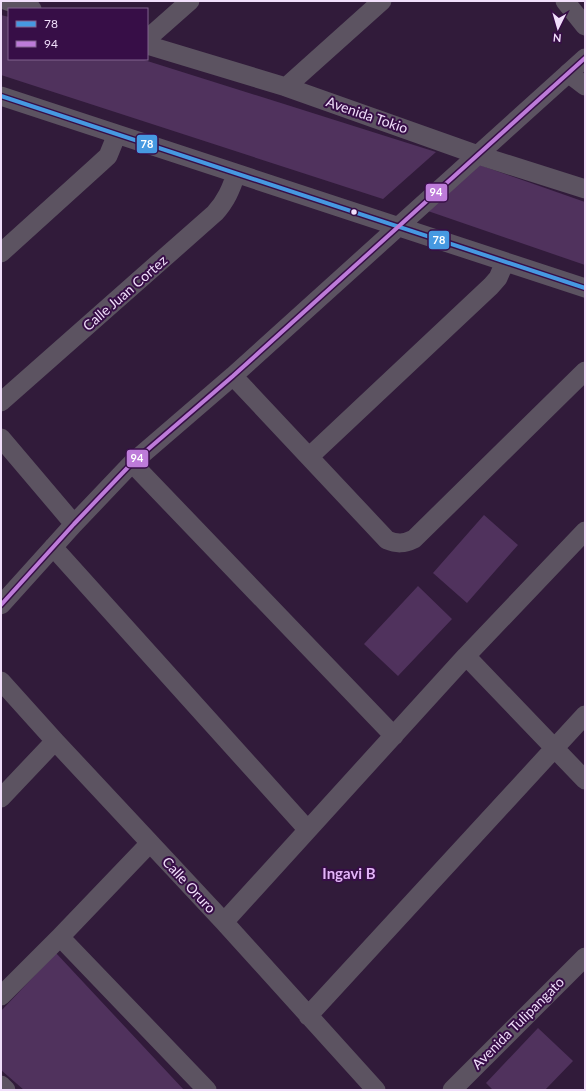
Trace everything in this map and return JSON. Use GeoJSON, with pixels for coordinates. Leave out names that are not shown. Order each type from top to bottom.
{"type":"FeatureCollection","features":[{"type":"Feature","properties":{"kind":"street"},"geometry":{"type":"LineString","coordinates":[[7,1],[29,8]]}},
{"type":"Feature","properties":{"kind":"street"},"geometry":{"type":"LineString","coordinates":[[148,38],[190,1]]}},
{"type":"Feature","properties":{"kind":"street"},"geometry":{"type":"LineString","coordinates":[[286,87],[382,1]]}},
{"type":"Feature","properties":{"kind":"street"},"geometry":{"type":"LineString","coordinates":[[565,1],[585,26]]}},
{"type":"Feature","properties":{"kind":"street","name":"Avenida Tokio"},"geometry":{"type":"LineString","coordinates":[[148,45],[286,87],[478,154],[585,189]]}},
{"type":"Feature","properties":{"kind":"street"},"geometry":{"type":"LineString","coordinates":[[1,606],[74,524],[132,463],[233,376],[585,58]]}},
{"type":"Feature","properties":{"kind":"street"},"geometry":{"type":"LineString","coordinates":[[568,73],[585,86]]}},
{"type":"Feature","properties":{"kind":"street"},"geometry":{"type":"LineString","coordinates":[[1,96],[585,288]]}},
{"type":"Feature","properties":{"kind":"street"},"geometry":{"type":"LineString","coordinates":[[1,253],[108,156],[117,134]]}},
{"type":"Feature","properties":{"kind":"street","name":"Calle Juan Cortez"},"geometry":{"type":"LineString","coordinates":[[1,402],[215,213],[225,201],[232,188],[236,174]]}},
{"type":"Feature","properties":{"kind":"street"},"geometry":{"type":"LineString","coordinates":[[309,457],[492,286],[498,278],[505,262]]}},
{"type":"Feature","properties":{"kind":"street"},"geometry":{"type":"LineString","coordinates":[[233,376],[387,540],[394,543],[406,543],[414,539],[585,371]]}},
{"type":"Feature","properties":{"kind":"street"},"geometry":{"type":"LineString","coordinates":[[1,438],[74,524]]}},
{"type":"Feature","properties":{"kind":"street"},"geometry":{"type":"LineString","coordinates":[[132,463],[394,736]]}},
{"type":"Feature","properties":{"kind":"street"},"geometry":{"type":"LineString","coordinates":[[224,922],[466,656],[585,531]]}},
{"type":"Feature","properties":{"kind":"street"},"geometry":{"type":"LineString","coordinates":[[53,547],[307,829]]}},
{"type":"Feature","properties":{"kind":"street"},"geometry":{"type":"LineString","coordinates":[[466,656],[555,747],[585,780]]}},
{"type":"Feature","properties":{"kind":"street","name":"Calle Oruro"},"geometry":{"type":"LineString","coordinates":[[1,682],[55,742],[224,922],[376,1090]]}},
{"type":"Feature","properties":{"kind":"street"},"geometry":{"type":"LineString","coordinates":[[308,1016],[585,715]]}},
{"type":"Feature","properties":{"kind":"street"},"geometry":{"type":"LineString","coordinates":[[1,798],[55,742]]}},
{"type":"Feature","properties":{"kind":"street"},"geometry":{"type":"LineString","coordinates":[[1,996],[150,843]]}},
{"type":"Feature","properties":{"kind":"street"},"geometry":{"type":"LineString","coordinates":[[60,937],[207,1090]]}},
{"type":"Feature","properties":{"kind":"street","name":"Avenida Tulipangato"},"geometry":{"type":"LineString","coordinates":[[452,1090],[585,957]]}},
{"type":"Feature","properties":{"kind":"street"},"geometry":{"type":"LineString","coordinates":[[1,1086],[6,1090]]}},
{"type":"Feature","properties":{"kind":"shaded area"},"geometry":{"type":"Polygon","coordinates":[[[1,15],[8,17],[8,60],[144,60],[436,152],[383,199],[1,75],[1,15]]]}},
{"type":"Feature","properties":{"kind":"shaded area"},"geometry":{"type":"Polygon","coordinates":[[[474,163],[585,202],[585,265],[425,210],[474,163]]]}},
{"type":"Feature","properties":{"kind":"shaded area"},"geometry":{"type":"Polygon","coordinates":[[[484,515],[518,545],[467,603],[433,573],[484,515]]]}},
{"type":"Feature","properties":{"kind":"shaded area"},"geometry":{"type":"Polygon","coordinates":[[[418,586],[452,619],[398,676],[364,644],[418,586]]]}},
{"type":"Feature","properties":{"kind":"shaded area"},"geometry":{"type":"Polygon","coordinates":[[[56,953],[184,1090],[24,1090],[1,1070],[1,1011],[56,953]]]}},
{"type":"Feature","properties":{"kind":"shaded area"},"geometry":{"type":"Polygon","coordinates":[[[538,1028],[573,1061],[545,1090],[493,1090],[486,1083],[538,1028]]]}},
{"type":"Feature","properties":{"kind":"transit line","name":"94"},"geometry":{"type":"LineString","coordinates":[[1,605],[74,524],[132,463],[233,376],[585,58]]}},
{"type":"Feature","properties":{"kind":"transit line","name":"78"},"geometry":{"type":"LineString","coordinates":[[1,96],[585,288]]}},
{"type":"Feature","properties":{"kind":"district","name":"Ingavi B"},"geometry":{"type":"Point","coordinates":[349,874]}}]}
